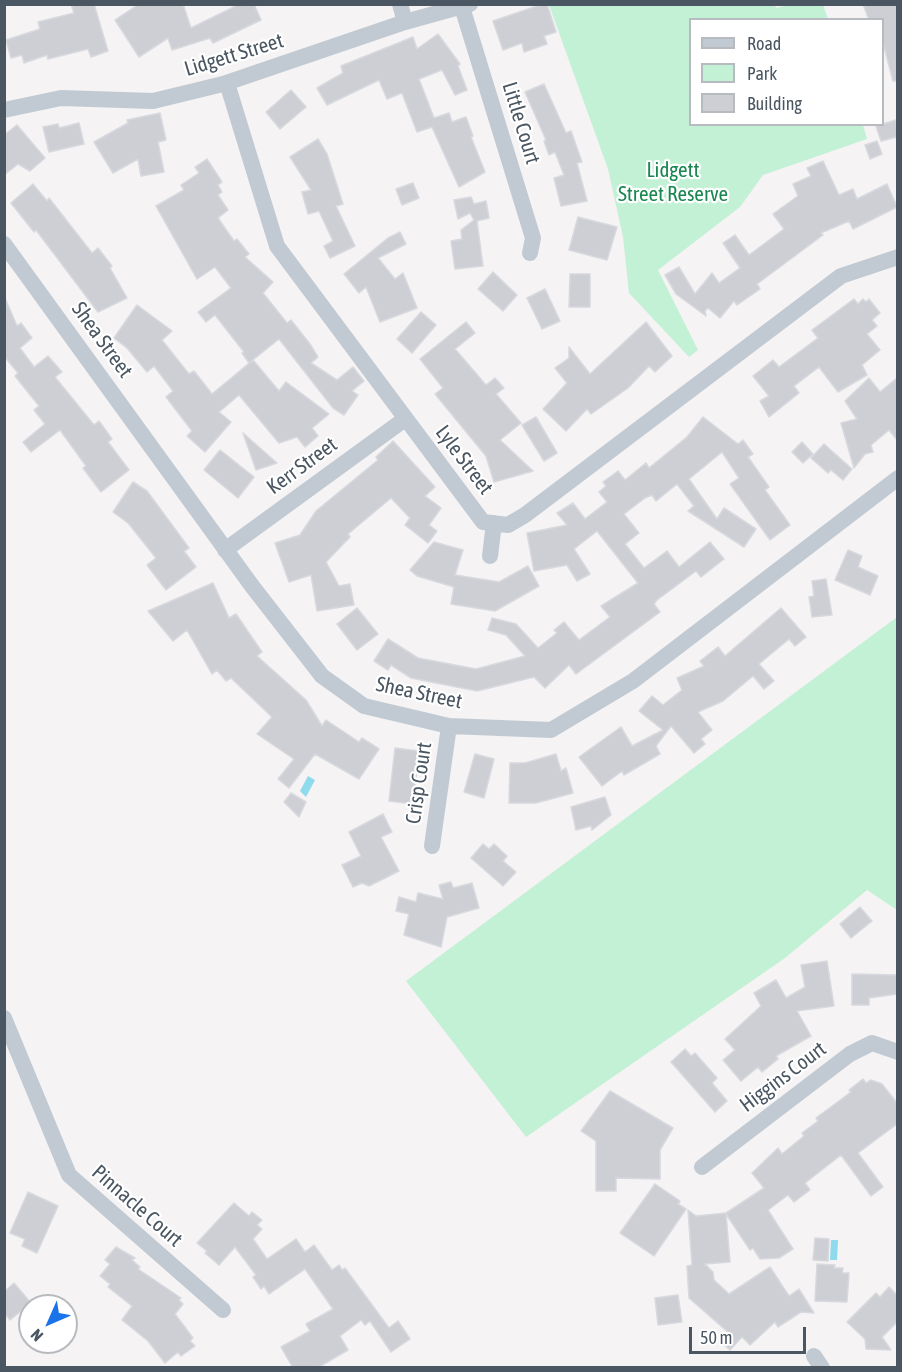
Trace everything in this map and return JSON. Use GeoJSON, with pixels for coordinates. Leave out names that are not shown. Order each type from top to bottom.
{"type":"FeatureCollection","features":[{"type":"Feature","properties":{"kind":"street"},"geometry":{"type":"LineString","coordinates":[[400,4],[405,22]]}},
{"type":"Feature","properties":{"kind":"street","name":"Lidgett Street"},"geometry":{"type":"LineString","coordinates":[[4,110],[61,98],[153,101],[227,83],[405,22],[466,6]]}},
{"type":"Feature","properties":{"kind":"street","name":"Little Court"},"geometry":{"type":"LineString","coordinates":[[466,6],[533,238],[530,253]]}},
{"type":"Feature","properties":{"kind":"street","name":"Lyle Street"},"geometry":{"type":"LineString","coordinates":[[227,83],[277,246],[483,522],[508,525],[525,515],[841,276],[897,257]]}},
{"type":"Feature","properties":{"kind":"street","name":"Shea Street"},"geometry":{"type":"LineString","coordinates":[[4,244],[225,550],[322,676],[364,706],[449,726],[551,730],[633,681],[897,478]]}},
{"type":"Feature","properties":{"kind":"street","name":"Kerr Street"},"geometry":{"type":"LineString","coordinates":[[225,550],[405,419]]}},
{"type":"Feature","properties":{"kind":"street"},"geometry":{"type":"LineString","coordinates":[[490,556],[494,523]]}},
{"type":"Feature","properties":{"kind":"street","name":"Crisp Court"},"geometry":{"type":"LineString","coordinates":[[432,846],[449,726]]}},
{"type":"Feature","properties":{"kind":"street","name":"Pinnacle Court"},"geometry":{"type":"LineString","coordinates":[[4,1018],[69,1175],[224,1310]]}},
{"type":"Feature","properties":{"kind":"street","name":"Higgins Court"},"geometry":{"type":"LineString","coordinates":[[702,1167],[850,1054],[872,1043],[897,1052]]}},
{"type":"Feature","properties":{"kind":"green space","name":"Lidgett Street Reserve"},"geometry":{"type":"Polygon","coordinates":[[[549,5],[775,5],[776,8],[789,5],[823,5],[828,18],[689,18],[689,126],[863,126],[867,139],[763,175],[740,207],[658,270],[698,350],[689,357],[629,293],[623,237],[608,169],[549,5]]]}},
{"type":"Feature","properties":{"kind":"green space"},"geometry":{"type":"Polygon","coordinates":[[[897,617],[897,910],[867,890],[785,958],[526,1137],[406,981],[897,617]]]}},
{"type":"Feature","properties":{"kind":"water"},"geometry":{"type":"Polygon","coordinates":[[[308,776],[315,780],[306,797],[300,791],[308,776]]]}},
{"type":"Feature","properties":{"kind":"water"},"geometry":{"type":"Polygon","coordinates":[[[831,1240],[838,1240],[837,1260],[830,1260],[831,1240]]]}},
{"type":"Feature","properties":{"kind":"building"},"geometry":{"type":"Polygon","coordinates":[[[71,4],[94,4],[108,51],[91,57],[88,49],[48,59],[47,55],[24,63],[22,55],[11,58],[6,40],[40,29],[38,22],[74,13],[71,4]]]}},
{"type":"Feature","properties":{"kind":"building"},"geometry":{"type":"Polygon","coordinates":[[[139,4],[183,4],[191,28],[240,4],[254,4],[261,20],[213,43],[210,38],[172,50],[168,38],[139,57],[115,20],[139,4]]]}},
{"type":"Feature","properties":{"kind":"building"},"geometry":{"type":"Polygon","coordinates":[[[547,4],[556,32],[544,36],[547,44],[524,52],[522,43],[503,50],[493,21],[547,4]]]}},
{"type":"Feature","properties":{"kind":"building"},"geometry":{"type":"Polygon","coordinates":[[[863,4],[897,4],[897,81],[893,81],[884,47],[884,18],[868,18],[863,4]]]}},
{"type":"Feature","properties":{"kind":"building"},"geometry":{"type":"Polygon","coordinates":[[[438,34],[460,64],[458,66],[467,90],[455,95],[442,70],[419,79],[434,118],[449,113],[452,122],[466,117],[473,136],[471,137],[485,172],[459,187],[432,127],[417,132],[402,93],[387,99],[379,80],[327,105],[317,88],[343,73],[341,66],[413,37],[417,49],[438,34]]]}},
{"type":"Feature","properties":{"kind":"building"},"geometry":{"type":"Polygon","coordinates":[[[544,84],[566,133],[571,131],[582,162],[577,163],[587,201],[561,206],[554,178],[564,175],[555,152],[549,155],[544,141],[546,140],[525,92],[544,84]]]}},
{"type":"Feature","properties":{"kind":"building"},"geometry":{"type":"Polygon","coordinates":[[[291,90],[306,107],[280,129],[266,112],[291,90]]]}},
{"type":"Feature","properties":{"kind":"building"},"geometry":{"type":"Polygon","coordinates":[[[160,113],[166,140],[158,142],[164,172],[141,176],[138,159],[113,173],[94,142],[128,123],[127,120],[160,113]]]}},
{"type":"Feature","properties":{"kind":"building"},"geometry":{"type":"Polygon","coordinates":[[[896,120],[897,137],[881,141],[876,126],[884,126],[884,124],[896,120]]]}},
{"type":"Feature","properties":{"kind":"building"},"geometry":{"type":"Polygon","coordinates":[[[79,123],[84,144],[49,152],[43,127],[58,124],[59,128],[79,123]]]}},
{"type":"Feature","properties":{"kind":"building"},"geometry":{"type":"Polygon","coordinates":[[[17,125],[45,158],[30,171],[18,164],[4,175],[4,135],[17,125]]]}},
{"type":"Feature","properties":{"kind":"building"},"geometry":{"type":"Polygon","coordinates":[[[318,139],[327,154],[343,204],[336,206],[355,246],[330,258],[324,246],[333,241],[319,211],[308,214],[302,192],[311,190],[290,157],[318,139]]]}},
{"type":"Feature","properties":{"kind":"building"},"geometry":{"type":"Polygon","coordinates":[[[877,141],[882,154],[870,159],[865,145],[877,141]]]}},
{"type":"Feature","properties":{"kind":"building"},"geometry":{"type":"Polygon","coordinates":[[[207,159],[222,182],[218,185],[222,192],[218,195],[228,210],[218,218],[234,241],[237,239],[249,254],[245,257],[273,282],[263,293],[287,323],[291,320],[310,344],[318,357],[311,363],[337,380],[353,367],[364,381],[352,391],[358,395],[344,415],[333,408],[279,339],[249,363],[242,353],[244,352],[215,315],[206,322],[198,312],[231,288],[215,267],[197,279],[156,206],[184,190],[181,185],[199,173],[195,167],[207,159]]]}},
{"type":"Feature","properties":{"kind":"building"},"geometry":{"type":"Polygon","coordinates":[[[823,161],[839,195],[853,189],[857,199],[887,184],[897,207],[853,229],[849,221],[821,233],[823,235],[757,284],[760,289],[737,305],[734,301],[720,318],[708,308],[705,311],[706,316],[676,294],[665,275],[679,267],[695,294],[712,273],[719,283],[740,268],[723,243],[735,235],[749,255],[784,229],[773,214],[798,196],[793,184],[811,176],[807,168],[823,161]]]}},
{"type":"Feature","properties":{"kind":"building"},"geometry":{"type":"Polygon","coordinates":[[[413,183],[419,198],[402,205],[396,189],[413,183]]]}},
{"type":"Feature","properties":{"kind":"building"},"geometry":{"type":"Polygon","coordinates":[[[33,184],[47,201],[49,198],[92,253],[98,248],[112,266],[110,268],[127,298],[98,312],[36,230],[34,232],[11,203],[33,184]]]}},
{"type":"Feature","properties":{"kind":"building"},"geometry":{"type":"Polygon","coordinates":[[[471,197],[474,204],[486,201],[489,218],[477,221],[483,266],[455,269],[451,241],[462,239],[461,230],[474,220],[470,213],[458,219],[454,200],[471,197]]]}},
{"type":"Feature","properties":{"kind":"building"},"geometry":{"type":"Polygon","coordinates":[[[578,217],[617,227],[607,260],[569,250],[578,217]]]}},
{"type":"Feature","properties":{"kind":"building"},"geometry":{"type":"Polygon","coordinates":[[[400,232],[406,244],[378,258],[395,279],[403,273],[417,308],[380,322],[366,287],[359,293],[344,274],[388,238],[400,232]]]}},
{"type":"Feature","properties":{"kind":"building"},"geometry":{"type":"Polygon","coordinates":[[[493,272],[517,295],[503,311],[478,289],[493,272]]]}},
{"type":"Feature","properties":{"kind":"building"},"geometry":{"type":"Polygon","coordinates":[[[570,274],[590,274],[590,307],[569,307],[570,274]]]}},
{"type":"Feature","properties":{"kind":"building"},"geometry":{"type":"Polygon","coordinates":[[[545,289],[560,321],[542,329],[527,298],[545,289]]]}},
{"type":"Feature","properties":{"kind":"building"},"geometry":{"type":"Polygon","coordinates":[[[5,298],[17,326],[21,323],[32,338],[20,348],[34,367],[48,356],[62,372],[55,377],[94,425],[99,421],[112,439],[108,442],[129,470],[101,492],[83,468],[86,466],[60,430],[31,452],[23,442],[45,424],[34,410],[39,406],[15,376],[18,373],[4,356],[5,298]]]}},
{"type":"Feature","properties":{"kind":"building"},"geometry":{"type":"Polygon","coordinates":[[[854,299],[858,304],[863,299],[866,302],[869,299],[880,313],[872,320],[877,326],[867,334],[880,350],[862,365],[867,375],[838,392],[819,367],[794,386],[799,393],[769,417],[760,401],[769,396],[753,376],[773,360],[779,367],[818,338],[812,330],[854,299]]]}},
{"type":"Feature","properties":{"kind":"building"},"geometry":{"type":"Polygon","coordinates":[[[137,305],[172,331],[162,340],[189,374],[194,371],[212,394],[253,360],[279,391],[286,382],[329,414],[312,428],[318,436],[305,447],[297,437],[279,443],[239,395],[219,412],[231,422],[205,452],[187,436],[192,431],[166,397],[173,391],[154,366],[147,372],[127,348],[114,338],[137,305]]]}},
{"type":"Feature","properties":{"kind":"building"},"geometry":{"type":"Polygon","coordinates":[[[421,312],[436,325],[412,353],[397,339],[421,312]]]}},
{"type":"Feature","properties":{"kind":"building"},"geometry":{"type":"Polygon","coordinates":[[[466,322],[475,333],[455,349],[486,385],[495,378],[504,388],[496,394],[521,423],[500,440],[533,471],[494,482],[486,456],[435,394],[443,388],[420,359],[466,322]]]}},
{"type":"Feature","properties":{"kind":"building"},"geometry":{"type":"Polygon","coordinates":[[[646,322],[672,356],[655,372],[649,366],[628,388],[591,414],[587,409],[566,431],[543,409],[567,383],[555,368],[569,358],[569,347],[590,374],[646,322]]]}},
{"type":"Feature","properties":{"kind":"building"},"geometry":{"type":"Polygon","coordinates":[[[869,378],[880,392],[897,378],[897,440],[889,430],[871,445],[873,452],[865,454],[854,468],[841,423],[857,419],[845,401],[869,378]]]}},
{"type":"Feature","properties":{"kind":"building"},"geometry":{"type":"Polygon","coordinates":[[[536,417],[557,453],[544,461],[522,425],[536,417]]]}},
{"type":"Feature","properties":{"kind":"building"},"geometry":{"type":"Polygon","coordinates":[[[703,417],[738,444],[743,440],[753,454],[748,457],[769,487],[765,490],[790,525],[770,540],[730,484],[739,478],[722,452],[689,479],[717,519],[724,508],[756,529],[744,547],[688,511],[694,506],[677,484],[656,501],[652,495],[624,514],[639,533],[625,544],[644,568],[667,551],[679,567],[710,542],[724,559],[701,577],[696,571],[657,600],[654,604],[660,612],[576,674],[569,665],[545,688],[534,677],[477,691],[411,678],[391,665],[388,670],[374,661],[388,639],[418,658],[476,669],[525,656],[506,635],[488,630],[492,618],[516,624],[538,648],[557,633],[554,630],[564,622],[579,640],[610,617],[601,606],[638,583],[597,531],[574,549],[590,574],[577,581],[567,565],[534,571],[527,533],[567,525],[557,513],[573,503],[585,519],[607,502],[599,492],[606,486],[603,482],[618,471],[625,480],[646,463],[649,468],[687,437],[703,417]]]}},
{"type":"Feature","properties":{"kind":"building"},"geometry":{"type":"Polygon","coordinates":[[[243,433],[277,463],[256,470],[243,433]]]}},
{"type":"Feature","properties":{"kind":"building"},"geometry":{"type":"Polygon","coordinates":[[[393,441],[435,487],[425,496],[441,508],[429,525],[437,531],[428,543],[405,525],[410,518],[391,498],[348,534],[350,537],[326,562],[339,586],[350,584],[354,605],[317,611],[311,575],[289,582],[275,543],[300,535],[316,511],[378,460],[376,457],[393,441]]]}},
{"type":"Feature","properties":{"kind":"building"},"geometry":{"type":"Polygon","coordinates":[[[802,442],[813,454],[803,463],[792,452],[802,442]]]}},
{"type":"Feature","properties":{"kind":"building"},"geometry":{"type":"Polygon","coordinates":[[[824,444],[852,469],[843,480],[831,470],[828,473],[811,458],[824,444]]]}},
{"type":"Feature","properties":{"kind":"building"},"geometry":{"type":"Polygon","coordinates":[[[220,450],[254,477],[238,498],[204,470],[220,450]]]}},
{"type":"Feature","properties":{"kind":"building"},"geometry":{"type":"Polygon","coordinates":[[[133,482],[147,491],[189,548],[184,551],[196,567],[166,590],[147,565],[156,558],[128,523],[113,512],[133,482]]]}},
{"type":"Feature","properties":{"kind":"building"},"geometry":{"type":"Polygon","coordinates":[[[434,542],[463,550],[455,575],[499,582],[528,566],[539,586],[495,611],[451,604],[454,587],[417,576],[410,570],[434,542]]]}},
{"type":"Feature","properties":{"kind":"building"},"geometry":{"type":"Polygon","coordinates":[[[848,550],[862,556],[858,567],[878,576],[870,595],[835,580],[848,550]]]}},
{"type":"Feature","properties":{"kind":"building"},"geometry":{"type":"Polygon","coordinates":[[[826,579],[832,615],[812,617],[809,597],[814,596],[812,581],[826,579]]]}},
{"type":"Feature","properties":{"kind":"building"},"geometry":{"type":"Polygon","coordinates":[[[213,583],[229,618],[236,614],[262,652],[257,656],[306,700],[322,726],[326,720],[359,742],[362,738],[379,749],[359,779],[315,754],[289,788],[278,779],[294,759],[257,734],[272,717],[231,678],[226,681],[217,670],[212,674],[187,630],[173,641],[148,611],[213,583]]]}},
{"type":"Feature","properties":{"kind":"building"},"geometry":{"type":"Polygon","coordinates":[[[357,608],[378,634],[357,650],[337,624],[357,608]]]}},
{"type":"Feature","properties":{"kind":"building"},"geometry":{"type":"Polygon","coordinates":[[[781,608],[806,637],[795,646],[789,639],[759,664],[774,681],[764,689],[753,676],[723,701],[698,712],[712,730],[701,739],[705,744],[694,753],[671,726],[656,746],[660,754],[624,775],[622,771],[602,786],[579,757],[621,727],[632,746],[663,730],[639,711],[652,696],[663,705],[682,690],[677,678],[704,666],[700,661],[718,647],[725,656],[781,608]]]}},
{"type":"Feature","properties":{"kind":"building"},"geometry":{"type":"Polygon","coordinates":[[[395,748],[419,751],[413,804],[389,801],[395,748]]]}},
{"type":"Feature","properties":{"kind":"building"},"geometry":{"type":"Polygon","coordinates":[[[475,754],[494,759],[484,798],[464,792],[475,754]]]}},
{"type":"Feature","properties":{"kind":"building"},"geometry":{"type":"Polygon","coordinates":[[[556,754],[561,771],[566,768],[573,793],[536,803],[509,803],[510,763],[525,763],[556,754]]]}},
{"type":"Feature","properties":{"kind":"building"},"geometry":{"type":"Polygon","coordinates":[[[291,793],[306,802],[299,817],[284,802],[291,793]]]}},
{"type":"Feature","properties":{"kind":"building"},"geometry":{"type":"Polygon","coordinates":[[[605,797],[611,815],[592,830],[591,826],[576,830],[571,807],[605,797]]]}},
{"type":"Feature","properties":{"kind":"building"},"geometry":{"type":"Polygon","coordinates":[[[383,814],[392,832],[381,837],[399,871],[369,886],[362,883],[353,887],[342,865],[361,856],[349,832],[383,814]]]}},
{"type":"Feature","properties":{"kind":"building"},"geometry":{"type":"Polygon","coordinates":[[[483,844],[489,849],[494,844],[507,856],[503,861],[516,872],[503,886],[471,858],[483,844]]]}},
{"type":"Feature","properties":{"kind":"building"},"geometry":{"type":"Polygon","coordinates":[[[451,882],[453,888],[472,883],[479,908],[447,917],[441,947],[404,935],[409,914],[396,911],[399,897],[416,902],[418,893],[443,899],[439,885],[451,882]]]}},
{"type":"Feature","properties":{"kind":"building"},"geometry":{"type":"Polygon","coordinates":[[[860,907],[872,921],[851,938],[840,924],[860,907]]]}},
{"type":"Feature","properties":{"kind":"building"},"geometry":{"type":"Polygon","coordinates":[[[827,961],[834,1006],[797,1011],[811,1036],[776,1056],[778,1059],[762,1072],[758,1067],[741,1081],[723,1060],[735,1050],[725,1039],[761,1006],[754,993],[776,980],[786,998],[805,987],[801,965],[827,961]]]}},
{"type":"Feature","properties":{"kind":"building"},"geometry":{"type":"Polygon","coordinates":[[[852,974],[897,975],[897,994],[869,998],[869,1005],[852,1005],[852,974]]]}},
{"type":"Feature","properties":{"kind":"building"},"geometry":{"type":"Polygon","coordinates":[[[685,1049],[691,1056],[695,1053],[717,1078],[712,1083],[727,1101],[715,1112],[671,1062],[685,1049]]]}},
{"type":"Feature","properties":{"kind":"building"},"geometry":{"type":"Polygon","coordinates":[[[863,1079],[866,1083],[871,1080],[882,1084],[897,1103],[897,1124],[858,1153],[883,1187],[871,1196],[841,1155],[805,1183],[810,1190],[794,1202],[788,1195],[768,1210],[793,1249],[779,1258],[760,1259],[753,1248],[750,1250],[726,1214],[730,1262],[705,1264],[713,1272],[714,1280],[729,1294],[770,1267],[789,1296],[799,1289],[814,1313],[801,1312],[778,1327],[775,1322],[750,1345],[742,1337],[730,1350],[721,1342],[729,1333],[689,1298],[687,1266],[692,1265],[688,1210],[696,1216],[726,1213],[764,1188],[752,1173],[778,1148],[782,1154],[804,1136],[802,1133],[818,1121],[816,1118],[851,1092],[849,1090],[863,1079]]]}},
{"type":"Feature","properties":{"kind":"building"},"geometry":{"type":"Polygon","coordinates":[[[610,1091],[673,1128],[660,1150],[660,1179],[616,1178],[616,1191],[596,1191],[596,1141],[581,1131],[610,1091]]]}},
{"type":"Feature","properties":{"kind":"building"},"geometry":{"type":"Polygon","coordinates":[[[655,1184],[680,1201],[678,1204],[686,1209],[654,1256],[620,1233],[655,1184]]]}},
{"type":"Feature","properties":{"kind":"building"},"geometry":{"type":"Polygon","coordinates":[[[28,1192],[58,1206],[37,1253],[22,1246],[25,1239],[10,1233],[28,1192]]]}},
{"type":"Feature","properties":{"kind":"building"},"geometry":{"type":"Polygon","coordinates":[[[234,1203],[249,1216],[252,1212],[262,1220],[257,1225],[262,1229],[253,1239],[267,1259],[296,1239],[305,1252],[314,1245],[332,1270],[339,1265],[342,1270],[345,1268],[389,1328],[398,1321],[410,1339],[391,1352],[370,1321],[365,1325],[361,1320],[340,1336],[348,1350],[317,1368],[293,1368],[281,1347],[310,1331],[306,1324],[333,1309],[305,1269],[269,1294],[264,1286],[261,1289],[253,1277],[256,1275],[235,1247],[219,1265],[205,1253],[207,1251],[197,1243],[234,1203]]]}},
{"type":"Feature","properties":{"kind":"building"},"geometry":{"type":"Polygon","coordinates":[[[815,1238],[829,1239],[828,1261],[813,1260],[815,1238]]]}},
{"type":"Feature","properties":{"kind":"building"},"geometry":{"type":"Polygon","coordinates":[[[116,1247],[135,1258],[132,1260],[140,1267],[138,1269],[181,1298],[179,1300],[183,1304],[175,1314],[193,1338],[190,1341],[195,1346],[181,1356],[178,1352],[165,1363],[148,1341],[122,1320],[132,1306],[108,1287],[110,1284],[100,1276],[110,1264],[105,1260],[116,1247]]]}},
{"type":"Feature","properties":{"kind":"building"},"geometry":{"type":"Polygon","coordinates":[[[817,1264],[835,1265],[834,1268],[843,1268],[842,1273],[849,1273],[847,1302],[815,1301],[817,1264]]]}},
{"type":"Feature","properties":{"kind":"building"},"geometry":{"type":"Polygon","coordinates":[[[14,1283],[23,1294],[18,1294],[18,1314],[10,1320],[4,1313],[4,1292],[14,1283]]]}},
{"type":"Feature","properties":{"kind":"building"},"geometry":{"type":"Polygon","coordinates":[[[889,1287],[897,1295],[897,1322],[882,1337],[891,1350],[866,1349],[865,1339],[847,1322],[876,1293],[880,1297],[889,1287]]]}},
{"type":"Feature","properties":{"kind":"building"},"geometry":{"type":"Polygon","coordinates":[[[678,1295],[682,1322],[658,1325],[655,1298],[678,1295]]]}}]}
